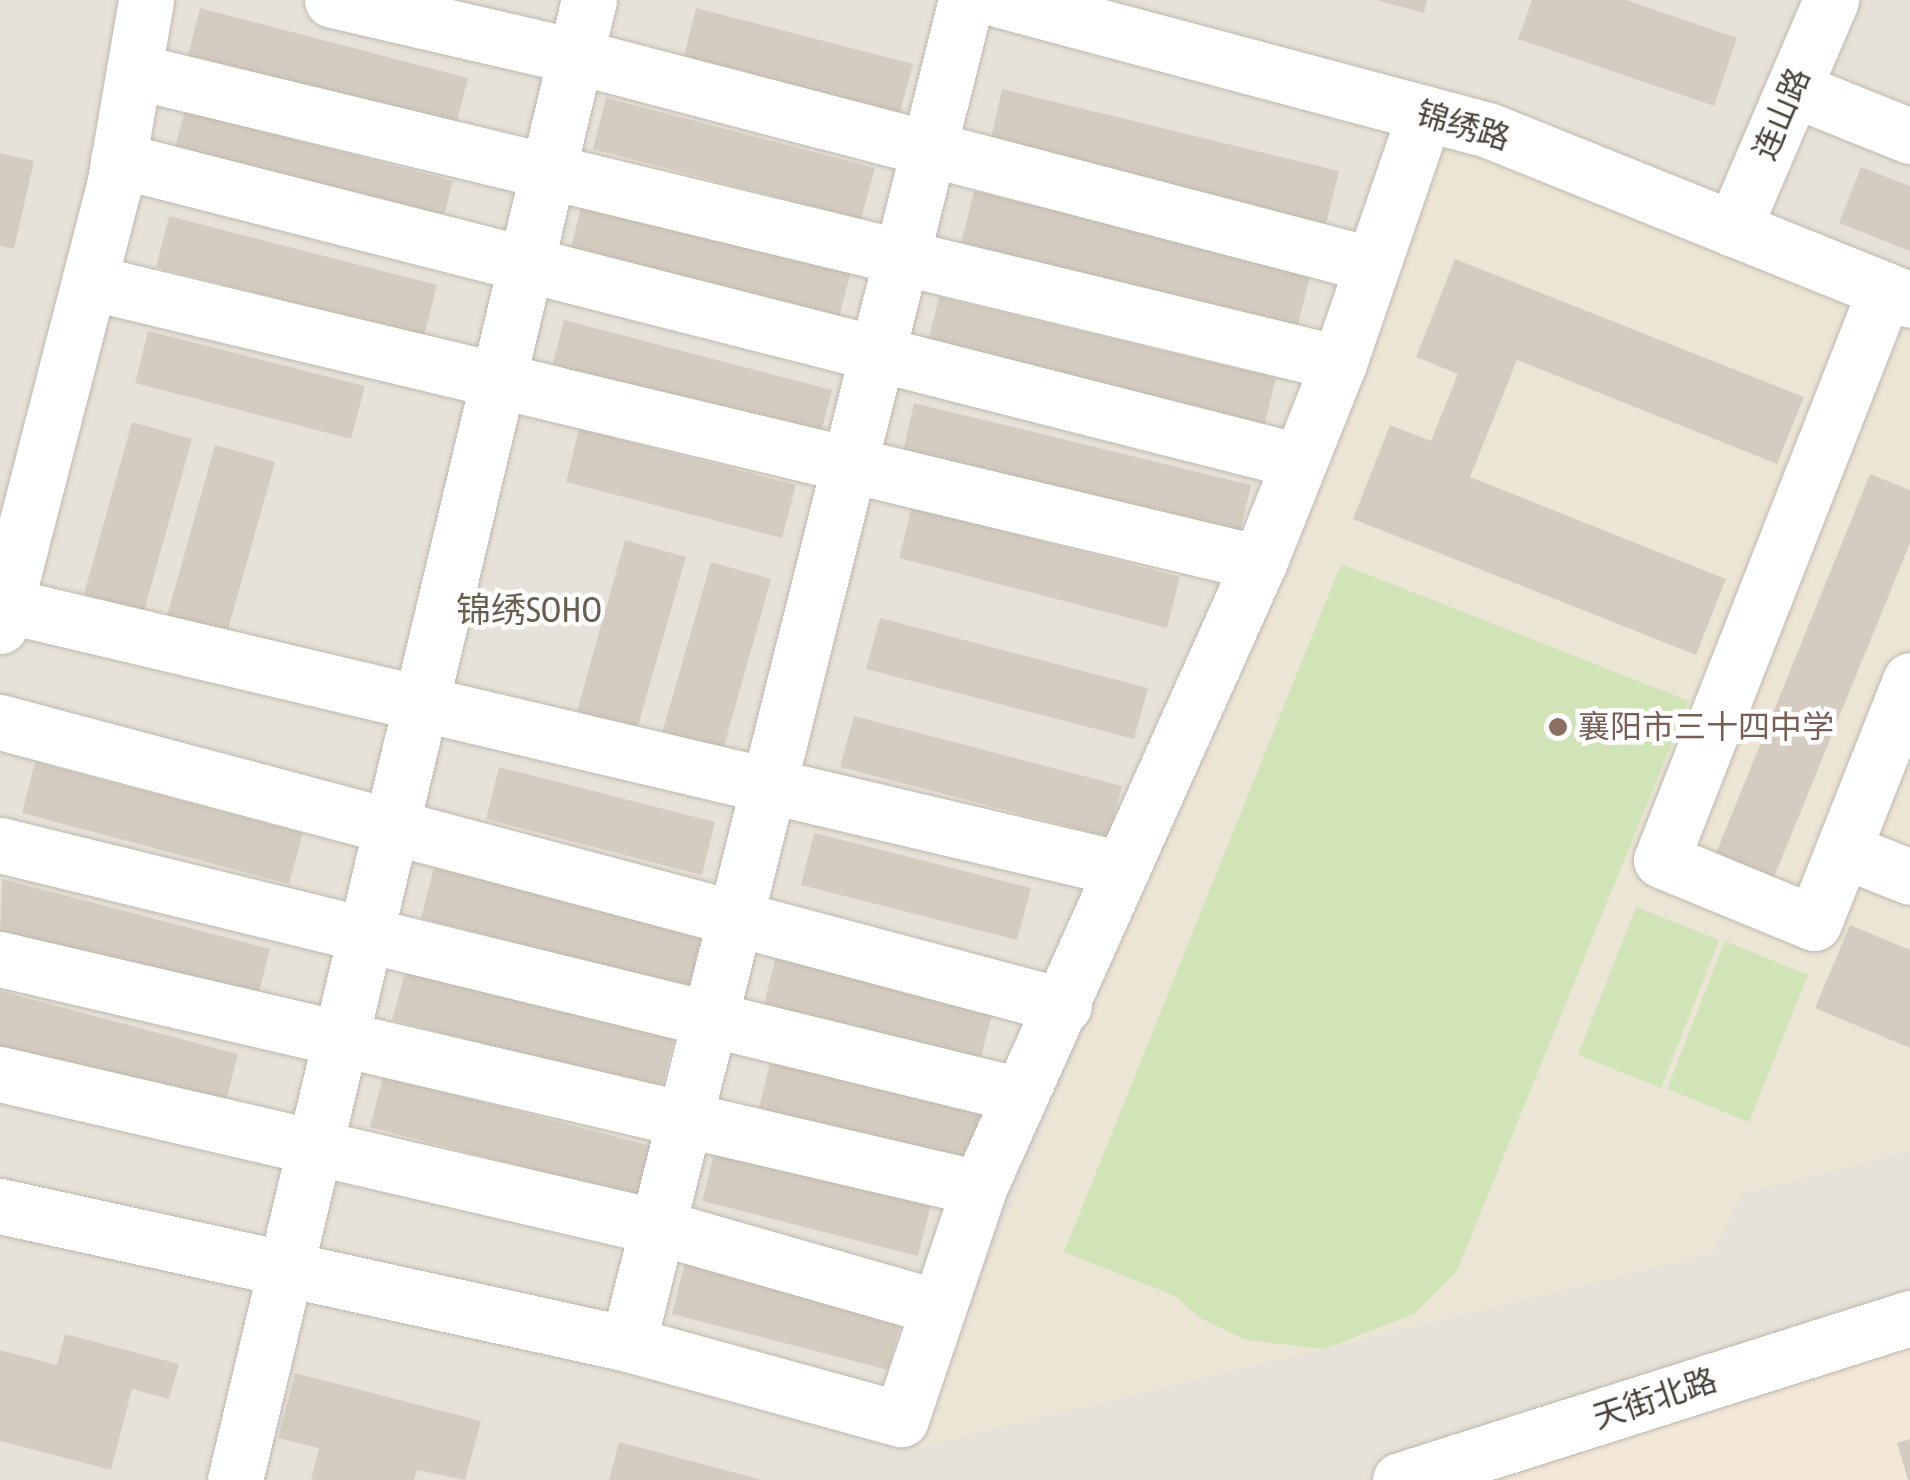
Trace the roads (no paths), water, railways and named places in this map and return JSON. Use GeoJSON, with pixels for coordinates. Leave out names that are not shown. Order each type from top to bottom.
{"type":"FeatureCollection","features":[{"type":"Feature","properties":{"kind":"street"},"geometry":{"type":"LineString","coordinates":[[146,0],[118,160],[3,615],[421,702],[1122,869]]}},
{"type":"Feature","properties":{"kind":"street"},"geometry":{"type":"LineString","coordinates":[[332,0],[575,56],[1370,264]]}},
{"type":"Feature","properties":{"kind":"street"},"geometry":{"type":"LineString","coordinates":[[235,1480],[589,0]]}},
{"type":"Feature","properties":{"kind":"street"},"geometry":{"type":"LineString","coordinates":[[628,1344],[966,0]]}},
{"type":"Feature","properties":{"kind":"street","name":"锦绣路"},"geometry":{"type":"LineString","coordinates":[[1000,0],[1488,130],[1898,295]]}},
{"type":"Feature","properties":{"kind":"street","name":"连山路"},"geometry":{"type":"LineString","coordinates":[[1733,229],[1832,0]]}},
{"type":"Feature","properties":{"kind":"street"},"geometry":{"type":"LineString","coordinates":[[134,71],[1339,364]]}},
{"type":"Feature","properties":{"kind":"street"},"geometry":{"type":"LineString","coordinates":[[1793,89],[1910,136]]}},
{"type":"Feature","properties":{"kind":"street"},"geometry":{"type":"LineString","coordinates":[[0,1206],[628,1344],[901,1419],[979,1188],[1064,1006],[1259,563],[1339,364],[1424,113]]}},
{"type":"Feature","properties":{"kind":"street"},"geometry":{"type":"LineString","coordinates":[[118,160],[1299,460]]}},
{"type":"Feature","properties":{"kind":"street"},"geometry":{"type":"LineString","coordinates":[[89,282],[1259,563]]}},
{"type":"Feature","properties":{"kind":"street"},"geometry":{"type":"LineString","coordinates":[[1898,295],[1661,860],[1814,923],[1910,680]]}},
{"type":"Feature","properties":{"kind":"street"},"geometry":{"type":"LineString","coordinates":[[0,722],[736,914],[1064,1006]]}},
{"type":"Feature","properties":{"kind":"street"},"geometry":{"type":"LineString","coordinates":[[0,845],[711,1015],[1020,1096]]}},
{"type":"Feature","properties":{"kind":"street"},"geometry":{"type":"LineString","coordinates":[[1842,850],[1910,876]]}},
{"type":"Feature","properties":{"kind":"street"},"geometry":{"type":"LineString","coordinates":[[0,960],[686,1116],[979,1188]]}},
{"type":"Feature","properties":{"kind":"street"},"geometry":{"type":"LineString","coordinates":[[0,1074],[658,1227],[937,1307]]}},
{"type":"Feature","properties":{"kind":"street","name":"天街北路"},"geometry":{"type":"LineString","coordinates":[[1400,1480],[1910,1318]]}},
{"type":"Feature","properties":{"kind":"place","name":"襄阳市三十四中学"},"geometry":{"type":"Point","coordinates":[1558,727]}},
{"type":"Feature","properties":{"kind":"district","name":"锦绣SOHO"},"geometry":{"type":"Point","coordinates":[529,609]}}]}
